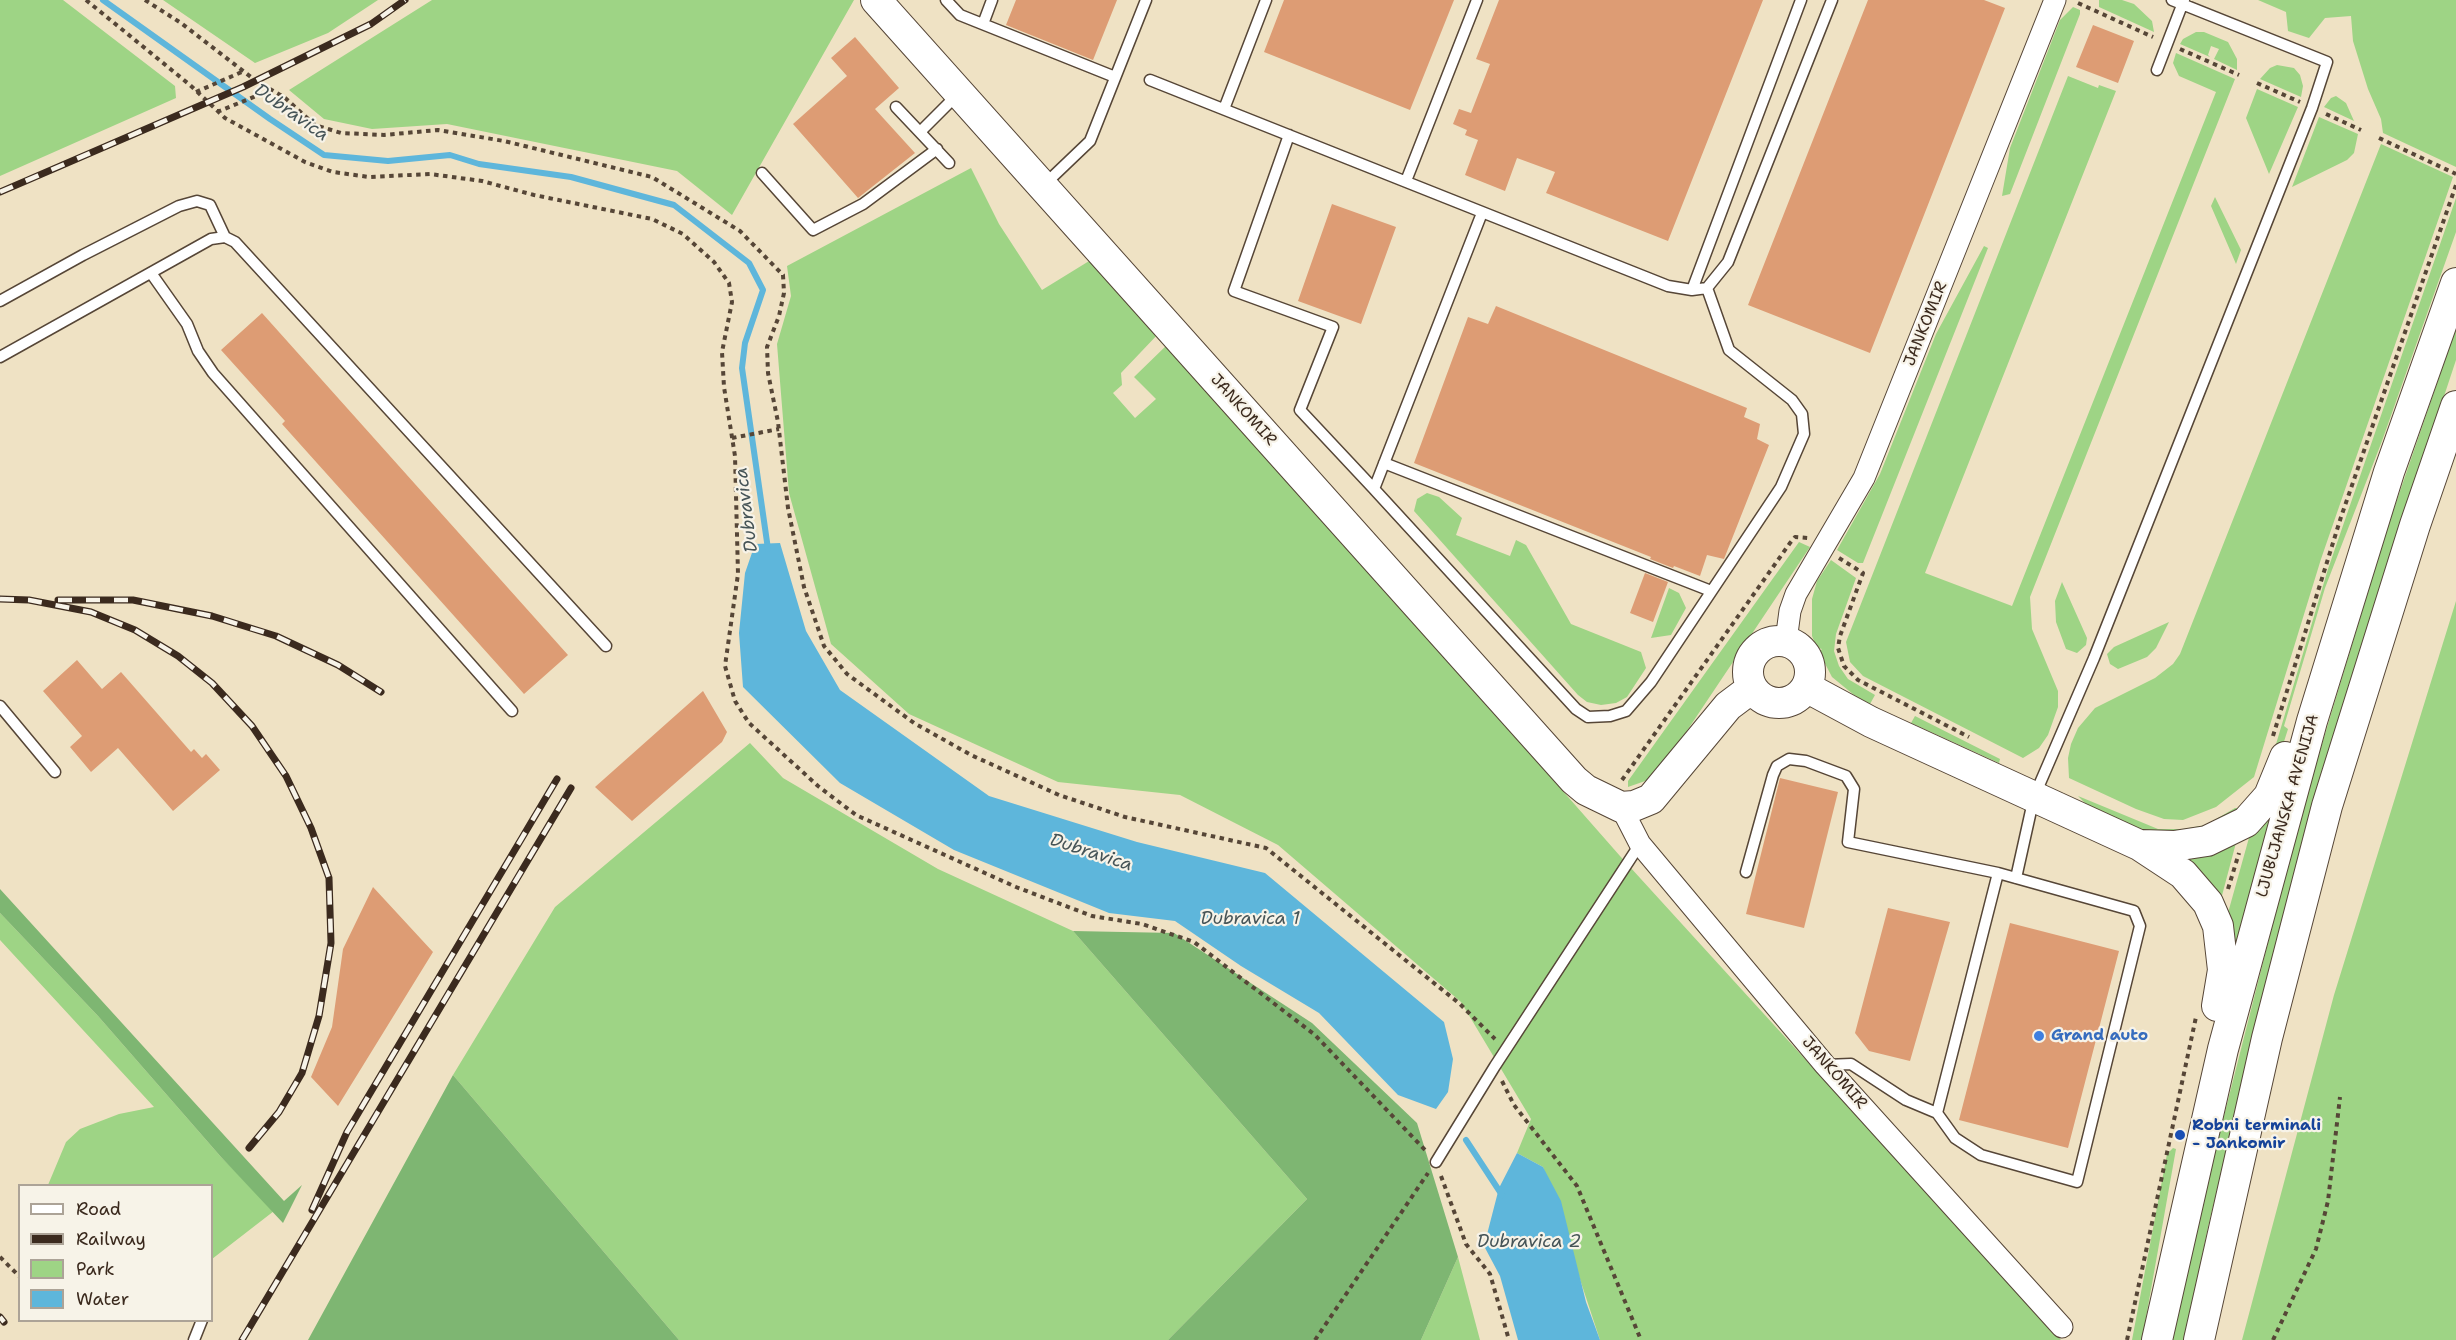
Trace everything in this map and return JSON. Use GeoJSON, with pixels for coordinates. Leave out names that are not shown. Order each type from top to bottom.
{"type":"FeatureCollection","features":[{"type":"Feature","properties":{"kind":"main road","name":"JANKOMIR"},"geometry":{"type":"LineString","coordinates":[[876,0],[1574,780],[1596,797],[1618,794]]}},
{"type":"Feature","properties":{"kind":"main road","name":"LJUBLJANSKA AVENIJA"},"geometry":{"type":"LineString","coordinates":[[2157,1340],[2204,1128],[2273,860],[2341,626],[2390,472],[2456,283]]}},
{"type":"Feature","properties":{"kind":"main road"},"geometry":{"type":"LineString","coordinates":[[2199,1340],[2267,1038],[2327,806],[2415,525],[2456,406]]}},
{"type":"Feature","properties":{"kind":"main road"},"geometry":{"type":"LineString","coordinates":[[2139,845],[2174,846],[2207,841],[2246,822],[2259,808],[2279,775],[2310,679],[2341,626]]}},
{"type":"Feature","properties":{"kind":"main road"},"geometry":{"type":"LineString","coordinates":[[1769,641],[1786,641],[1806,655],[1810,675],[1806,687],[1794,699],[1784,703],[1765,700],[1752,688],[1747,674],[1752,654],[1769,641]]}},
{"type":"Feature","properties":{"kind":"main road"},"geometry":{"type":"LineString","coordinates":[[1806,687],[1871,722],[2139,845],[2168,862],[2195,885],[2208,903],[2218,926],[2223,970],[2207,1051],[2204,1128]]}},
{"type":"Feature","properties":{"kind":"main road"},"geometry":{"type":"LineString","coordinates":[[1618,794],[1645,803],[1656,795],[1710,726],[1728,706],[1752,688]]}},
{"type":"Feature","properties":{"kind":"street","name":"JANKOMIR"},"geometry":{"type":"LineString","coordinates":[[1786,641],[1790,611],[1796,594],[1863,478],[2055,0]]}},
{"type":"Feature","properties":{"kind":"street","name":"JANKOMIR"},"geometry":{"type":"LineString","coordinates":[[1618,794],[1640,844],[1825,1065],[2062,1327]]}},
{"type":"Feature","properties":{"kind":"lane"},"geometry":{"type":"LineString","coordinates":[[946,0],[960,15],[1115,77]]}},
{"type":"Feature","properties":{"kind":"lane"},"geometry":{"type":"LineString","coordinates":[[983,24],[992,0]]}},
{"type":"Feature","properties":{"kind":"lane"},"geometry":{"type":"LineString","coordinates":[[1043,187],[1090,141],[1146,0]]}},
{"type":"Feature","properties":{"kind":"lane"},"geometry":{"type":"LineString","coordinates":[[1224,109],[1266,0]]}},
{"type":"Feature","properties":{"kind":"lane"},"geometry":{"type":"LineString","coordinates":[[1406,181],[1478,0]]}},
{"type":"Feature","properties":{"kind":"lane"},"geometry":{"type":"LineString","coordinates":[[1692,290],[1802,0]]}},
{"type":"Feature","properties":{"kind":"lane"},"geometry":{"type":"LineString","coordinates":[[1150,80],[1668,286],[1692,290],[1707,288],[1728,262],[1832,0]]}},
{"type":"Feature","properties":{"kind":"lane"},"geometry":{"type":"LineString","coordinates":[[2016,878],[2034,797],[2094,658],[2312,108],[2327,62],[2180,2],[2157,70]]}},
{"type":"Feature","properties":{"kind":"lane"},"geometry":{"type":"LineString","coordinates":[[920,132],[959,93]]}},
{"type":"Feature","properties":{"kind":"lane"},"geometry":{"type":"LineString","coordinates":[[896,106],[949,163]]}},
{"type":"Feature","properties":{"kind":"lane"},"geometry":{"type":"LineString","coordinates":[[1289,135],[1234,291],[1333,327],[1300,410],[1576,709],[1588,717],[1626,711],[1650,682],[1780,487],[1804,434],[1802,414],[1792,400],[1729,350],[1707,288]]}},
{"type":"Feature","properties":{"kind":"lane"},"geometry":{"type":"LineString","coordinates":[[762,173],[813,230],[863,204],[937,150]]}},
{"type":"Feature","properties":{"kind":"lane"},"geometry":{"type":"LineString","coordinates":[[0,301],[82,255],[179,206],[197,201],[210,206],[225,237],[246,252],[606,646]]}},
{"type":"Feature","properties":{"kind":"lane"},"geometry":{"type":"LineString","coordinates":[[1374,489],[1482,213]]}},
{"type":"Feature","properties":{"kind":"lane"},"geometry":{"type":"LineString","coordinates":[[0,357],[212,239],[225,237]]}},
{"type":"Feature","properties":{"kind":"lane"},"geometry":{"type":"LineString","coordinates":[[151,273],[187,324],[198,351],[213,373],[512,711]]}},
{"type":"Feature","properties":{"kind":"lane"},"geometry":{"type":"LineString","coordinates":[[1384,463],[1711,591]]}},
{"type":"Feature","properties":{"kind":"lane"},"geometry":{"type":"LineString","coordinates":[[0,706],[55,772]]}},
{"type":"Feature","properties":{"kind":"lane"},"geometry":{"type":"LineString","coordinates":[[1746,872],[1773,775],[1777,766],[1789,759],[1814,764],[1846,776],[1854,789],[1848,842],[1998,873],[2134,911],[2140,926],[2077,1182],[1981,1155],[1955,1138],[1937,1113],[1906,1100],[1851,1064],[1825,1065]]}},
{"type":"Feature","properties":{"kind":"lane"},"geometry":{"type":"LineString","coordinates":[[1436,1162],[1505,1050],[1640,844]]}},
{"type":"Feature","properties":{"kind":"lane"},"geometry":{"type":"LineString","coordinates":[[1937,1113],[1998,873]]}},
{"type":"Feature","properties":{"kind":"lane"},"geometry":{"type":"LineString","coordinates":[[195,1340],[201,1322]]}},
{"type":"Feature","properties":{"kind":"path"},"geometry":{"type":"LineString","coordinates":[[86,0],[217,112],[305,162],[333,172],[369,177],[430,174],[482,181],[545,198],[652,219],[683,234],[714,262],[729,283],[732,302],[722,352],[724,387],[735,456],[738,574],[725,666],[735,701],[749,723],[818,786],[856,815],[1016,887],[1092,916],[1142,924],[1194,942],[1315,1035],[1436,1162],[1466,1244],[1490,1274],[1509,1340]]}},
{"type":"Feature","properties":{"kind":"path"},"geometry":{"type":"LineString","coordinates":[[145,0],[181,23],[272,90],[315,125],[341,133],[384,135],[438,130],[504,141],[652,177],[741,231],[783,275],[784,293],[779,316],[766,347],[788,508],[804,587],[824,646],[847,674],[914,723],[971,755],[1059,795],[1125,817],[1266,848],[1460,1004],[1505,1050]]}},
{"type":"Feature","properties":{"kind":"path"},"geometry":{"type":"LineString","coordinates":[[2078,3],[2157,39]]}},
{"type":"Feature","properties":{"kind":"path"},"geometry":{"type":"LineString","coordinates":[[2178,48],[2239,75]]}},
{"type":"Feature","properties":{"kind":"path"},"geometry":{"type":"LineString","coordinates":[[196,92],[244,71]]}},
{"type":"Feature","properties":{"kind":"path"},"geometry":{"type":"LineString","coordinates":[[2257,83],[2303,104]]}},
{"type":"Feature","properties":{"kind":"path"},"geometry":{"type":"LineString","coordinates":[[217,112],[272,90]]}},
{"type":"Feature","properties":{"kind":"path"},"geometry":{"type":"LineString","coordinates":[[2320,111],[2361,130]]}},
{"type":"Feature","properties":{"kind":"path"},"geometry":{"type":"LineString","coordinates":[[2379,138],[2456,174]]}},
{"type":"Feature","properties":{"kind":"path"},"geometry":{"type":"LineString","coordinates":[[2271,742],[2341,517],[2456,185]]}},
{"type":"Feature","properties":{"kind":"path"},"geometry":{"type":"LineString","coordinates":[[732,438],[778,429]]}},
{"type":"Feature","properties":{"kind":"path"},"geometry":{"type":"LineString","coordinates":[[1618,794],[1622,780],[1790,543],[1795,537],[1814,542]]}},
{"type":"Feature","properties":{"kind":"path"},"geometry":{"type":"LineString","coordinates":[[1833,554],[1863,573],[1840,636],[1841,657],[1850,674],[1979,742]]}},
{"type":"Feature","properties":{"kind":"path"},"geometry":{"type":"LineString","coordinates":[[2228,891],[2240,846]]}},
{"type":"Feature","properties":{"kind":"path"},"geometry":{"type":"LineString","coordinates":[[2127,1340],[2197,1013]]}},
{"type":"Feature","properties":{"kind":"path"},"geometry":{"type":"LineString","coordinates":[[1495,1066],[1514,1105],[1577,1186],[1641,1340]]}},
{"type":"Feature","properties":{"kind":"path"},"geometry":{"type":"LineString","coordinates":[[2273,1340],[2316,1248],[2328,1201],[2340,1096]]}},
{"type":"Feature","properties":{"kind":"path"},"geometry":{"type":"LineString","coordinates":[[1315,1340],[1436,1162]]}},
{"type":"Feature","properties":{"kind":"path"},"geometry":{"type":"LineString","coordinates":[[0,1257],[18,1275]]}},
{"type":"Feature","properties":{"kind":"green space"},"geometry":{"type":"Polygon","coordinates":[[[0,0],[63,0],[175,86],[176,98],[0,176],[0,0]]]}},
{"type":"Feature","properties":{"kind":"green space"},"geometry":{"type":"Polygon","coordinates":[[[163,0],[378,0],[328,33],[255,63],[163,0]]]}},
{"type":"Feature","properties":{"kind":"green space"},"geometry":{"type":"Polygon","coordinates":[[[432,0],[854,0],[732,215],[677,171],[447,124],[372,129],[324,119],[289,90],[432,0]]]}},
{"type":"Feature","properties":{"kind":"green space"},"geometry":{"type":"Polygon","coordinates":[[[2099,0],[2122,0],[2134,4],[2152,21],[2154,32],[2099,7],[2099,0]]]}},
{"type":"Feature","properties":{"kind":"green space"},"geometry":{"type":"Polygon","coordinates":[[[2258,0],[2456,0],[2456,167],[2383,133],[2381,119],[2368,89],[2353,41],[2351,16],[2325,18],[2309,38],[2288,31],[2286,12],[2258,0]]]}},
{"type":"Feature","properties":{"kind":"green space"},"geometry":{"type":"Polygon","coordinates":[[[2073,7],[2080,10],[2080,14],[2010,194],[2002,196],[2010,148],[2060,20],[2073,7]]]}},
{"type":"Feature","properties":{"kind":"green space"},"geometry":{"type":"Polygon","coordinates":[[[2196,32],[2204,32],[2228,42],[2237,59],[2237,70],[2214,59],[2219,49],[2211,46],[2208,55],[2210,57],[2180,44],[2183,39],[2196,32]]]}},
{"type":"Feature","properties":{"kind":"green space"},"geometry":{"type":"Polygon","coordinates":[[[2176,53],[2235,79],[2030,597],[2032,629],[2058,691],[2058,707],[2048,735],[2039,748],[2023,758],[1863,676],[1850,662],[1846,642],[2068,76],[2098,88],[2099,85],[2116,91],[1925,573],[2012,606],[2216,92],[2179,76],[2173,63],[2176,53]]]}},
{"type":"Feature","properties":{"kind":"green space"},"geometry":{"type":"Polygon","coordinates":[[[2277,65],[2294,68],[2300,75],[2303,86],[2301,97],[2260,79],[2270,68],[2277,65]]]}},
{"type":"Feature","properties":{"kind":"green space"},"geometry":{"type":"Polygon","coordinates":[[[2257,89],[2298,107],[2269,174],[2246,118],[2257,89]]]}},
{"type":"Feature","properties":{"kind":"green space"},"geometry":{"type":"Polygon","coordinates":[[[2336,96],[2346,103],[2354,121],[2324,107],[2331,98],[2336,96]]]}},
{"type":"Feature","properties":{"kind":"green space"},"geometry":{"type":"Polygon","coordinates":[[[2319,117],[2358,134],[2354,153],[2347,160],[2292,187],[2319,117]]]}},
{"type":"Feature","properties":{"kind":"green space"},"geometry":{"type":"Polygon","coordinates":[[[2381,144],[2453,177],[2321,559],[2254,777],[2216,807],[2183,820],[2164,819],[2136,809],[2069,778],[2068,758],[2071,744],[2078,728],[2095,708],[2155,678],[2173,664],[2180,654],[2381,144]]]}},
{"type":"Feature","properties":{"kind":"green space"},"geometry":{"type":"Polygon","coordinates":[[[971,168],[999,224],[1042,290],[1094,258],[1160,332],[1121,373],[1122,385],[1113,393],[1135,418],[1156,399],[1134,377],[1169,343],[1620,856],[2061,1340],[1600,1340],[1543,1167],[1517,1153],[1531,1119],[1461,1002],[1278,845],[1180,795],[1058,782],[909,714],[831,644],[789,493],[777,344],[791,296],[787,266],[971,168]]]}},
{"type":"Feature","properties":{"kind":"green space"},"geometry":{"type":"Polygon","coordinates":[[[2215,197],[2241,250],[2236,264],[2211,206],[2215,197]]]}},
{"type":"Feature","properties":{"kind":"green space"},"geometry":{"type":"Polygon","coordinates":[[[2456,198],[2456,232],[2382,441],[2325,588],[2284,726],[2288,729],[2281,751],[2263,788],[2328,569],[2456,198]]]}},
{"type":"Feature","properties":{"kind":"green space"},"geometry":{"type":"Polygon","coordinates":[[[1984,246],[1988,248],[1863,563],[1858,563],[1837,550],[1880,474],[1936,334],[1984,246]]]}},
{"type":"Feature","properties":{"kind":"green space"},"geometry":{"type":"Polygon","coordinates":[[[2456,328],[2456,360],[2357,659],[2263,998],[2208,1227],[2185,1340],[2173,1340],[2196,1226],[2300,817],[2387,529],[2456,328]]]}},
{"type":"Feature","properties":{"kind":"green space"},"geometry":{"type":"Polygon","coordinates":[[[1427,493],[1439,497],[1462,518],[1456,535],[1510,556],[1516,540],[1526,545],[1571,624],[1641,652],[1646,668],[1627,697],[1616,703],[1601,705],[1587,702],[1578,695],[1414,511],[1417,499],[1427,493]]]}},
{"type":"Feature","properties":{"kind":"green space"},"geometry":{"type":"Polygon","coordinates":[[[1799,542],[1810,547],[1662,768],[1648,780],[1628,787],[1628,781],[1799,542]]]}},
{"type":"Feature","properties":{"kind":"green space"},"geometry":{"type":"Polygon","coordinates":[[[1831,560],[1856,578],[1836,634],[1834,651],[1839,666],[1848,679],[1875,695],[1870,704],[1854,695],[1832,677],[1819,652],[1822,649],[1817,648],[1812,636],[1812,599],[1817,581],[1831,560]]]}},
{"type":"Feature","properties":{"kind":"green space"},"geometry":{"type":"Polygon","coordinates":[[[2062,582],[2087,638],[2086,645],[2077,653],[2066,649],[2056,622],[2055,601],[2062,582]]]}},
{"type":"Feature","properties":{"kind":"green space"},"geometry":{"type":"Polygon","coordinates":[[[1669,588],[1679,593],[1686,608],[1671,635],[1651,638],[1669,588]]]}},
{"type":"Feature","properties":{"kind":"green space"},"geometry":{"type":"Polygon","coordinates":[[[2456,601],[2456,1340],[2242,1340],[2334,995],[2456,601]]]}},
{"type":"Feature","properties":{"kind":"green space"},"geometry":{"type":"Polygon","coordinates":[[[2169,622],[2156,648],[2147,657],[2118,669],[2110,664],[2107,654],[2114,647],[2169,622]]]}},
{"type":"Feature","properties":{"kind":"green space"},"geometry":{"type":"Polygon","coordinates":[[[1915,716],[2000,759],[1999,763],[1911,723],[1915,716]]]}},
{"type":"Feature","properties":{"kind":"green space"},"geometry":{"type":"Polygon","coordinates":[[[750,743],[783,778],[938,869],[1073,931],[1307,1199],[1168,1340],[679,1340],[453,1075],[555,907],[750,743]]]}},
{"type":"Feature","properties":{"kind":"green space"},"geometry":{"type":"Polygon","coordinates":[[[2078,796],[2158,829],[2183,829],[2206,825],[2235,808],[2241,808],[2216,828],[2147,834],[2087,805],[2078,796]]]}},
{"type":"Feature","properties":{"kind":"green space"},"geometry":{"type":"Polygon","coordinates":[[[2272,813],[2236,942],[2234,942],[2226,920],[2252,827],[2272,813]]]}},
{"type":"Feature","properties":{"kind":"green space"},"geometry":{"type":"Polygon","coordinates":[[[2237,839],[2220,903],[2184,861],[2195,853],[2237,839]]]}},
{"type":"Feature","properties":{"kind":"green space"},"geometry":{"type":"Polygon","coordinates":[[[0,889],[284,1201],[302,1185],[283,1223],[221,1157],[98,1016],[0,913],[0,889]]]}},
{"type":"Feature","properties":{"kind":"green space"},"geometry":{"type":"Polygon","coordinates":[[[0,913],[98,1016],[221,1157],[274,1211],[213,1258],[213,1184],[48,1184],[66,1142],[80,1129],[119,1114],[154,1107],[0,940],[0,913]]]}},
{"type":"Feature","properties":{"kind":"green space"},"geometry":{"type":"Polygon","coordinates":[[[1073,931],[1174,933],[1312,1023],[1417,1123],[1458,1257],[1421,1340],[1168,1340],[1307,1199],[1073,931]]]}},
{"type":"Feature","properties":{"kind":"green space"},"geometry":{"type":"Polygon","coordinates":[[[453,1075],[679,1340],[308,1340],[453,1075]]]}},
{"type":"Feature","properties":{"kind":"green space"},"geometry":{"type":"Polygon","coordinates":[[[2173,1148],[2176,1149],[2142,1340],[2132,1340],[2167,1154],[2173,1148]]]}},
{"type":"Feature","properties":{"kind":"green space"},"geometry":{"type":"Polygon","coordinates":[[[1458,1257],[1480,1340],[1421,1340],[1458,1257]]]}},
{"type":"Feature","properties":{"kind":"water","name":"Dubravica 1"},"geometry":{"type":"Polygon","coordinates":[[[780,543],[806,631],[840,690],[989,796],[1137,842],[1265,873],[1444,1022],[1453,1059],[1448,1092],[1436,1109],[1398,1095],[1319,1013],[1241,966],[1175,921],[1109,913],[954,850],[840,783],[743,687],[739,633],[745,573],[755,544],[780,543]]]}},
{"type":"Feature","properties":{"kind":"water","name":"Dubravica 2"},"geometry":{"type":"Polygon","coordinates":[[[1517,1153],[1543,1167],[1561,1201],[1586,1302],[1600,1340],[1518,1340],[1500,1276],[1484,1246],[1499,1188],[1517,1153]]]}},
{"type":"Feature","properties":{"kind":"building"},"geometry":{"type":"Polygon","coordinates":[[[1016,0],[1117,0],[1093,60],[1006,25],[1016,0]]]}},
{"type":"Feature","properties":{"kind":"building"},"geometry":{"type":"Polygon","coordinates":[[[1284,0],[1454,0],[1410,110],[1264,52],[1284,0]]]}},
{"type":"Feature","properties":{"kind":"building"},"geometry":{"type":"Polygon","coordinates":[[[1499,0],[1763,0],[1668,241],[1546,193],[1555,172],[1517,158],[1505,191],[1465,175],[1478,140],[1465,135],[1467,130],[1453,124],[1459,109],[1471,113],[1490,64],[1476,59],[1499,0]]]}},
{"type":"Feature","properties":{"kind":"building"},"geometry":{"type":"Polygon","coordinates":[[[1868,0],[1984,0],[2005,8],[1870,353],[1748,305],[1868,0]]]}},
{"type":"Feature","properties":{"kind":"building"},"geometry":{"type":"Polygon","coordinates":[[[2093,25],[2134,41],[2118,83],[2076,67],[2093,25]]]}},
{"type":"Feature","properties":{"kind":"building"},"geometry":{"type":"Polygon","coordinates":[[[855,37],[899,88],[875,109],[915,153],[858,198],[793,124],[847,76],[831,58],[855,37]]]}},
{"type":"Feature","properties":{"kind":"building"},"geometry":{"type":"Polygon","coordinates":[[[1332,204],[1396,227],[1361,324],[1298,301],[1332,204]]]}},
{"type":"Feature","properties":{"kind":"building"},"geometry":{"type":"Polygon","coordinates":[[[1496,306],[1747,408],[1744,417],[1760,424],[1757,439],[1769,445],[1724,559],[1707,555],[1700,576],[1674,566],[1673,568],[1650,559],[1651,557],[1414,463],[1468,317],[1488,324],[1496,306]]]}},
{"type":"Feature","properties":{"kind":"building"},"geometry":{"type":"Polygon","coordinates":[[[262,313],[568,655],[524,694],[282,424],[285,421],[221,350],[262,313]]]}},
{"type":"Feature","properties":{"kind":"building"},"geometry":{"type":"Polygon","coordinates":[[[1645,573],[1668,582],[1653,622],[1630,613],[1645,573]]]}},
{"type":"Feature","properties":{"kind":"building"},"geometry":{"type":"Polygon","coordinates":[[[77,660],[102,689],[121,672],[191,752],[194,749],[202,758],[206,754],[220,770],[173,811],[118,748],[91,772],[70,747],[82,736],[43,691],[77,660]]]}},
{"type":"Feature","properties":{"kind":"building"},"geometry":{"type":"Polygon","coordinates":[[[703,691],[727,732],[722,742],[632,821],[595,787],[703,691]]]}},
{"type":"Feature","properties":{"kind":"building"},"geometry":{"type":"Polygon","coordinates":[[[1780,778],[1838,792],[1804,928],[1746,914],[1780,778]]]}},
{"type":"Feature","properties":{"kind":"building"},"geometry":{"type":"Polygon","coordinates":[[[373,887],[433,952],[338,1106],[311,1077],[332,1027],[343,949],[373,887]]]}},
{"type":"Feature","properties":{"kind":"building"},"geometry":{"type":"Polygon","coordinates":[[[1888,908],[1950,922],[1910,1061],[1869,1051],[1855,1033],[1888,908]]]}},
{"type":"Feature","properties":{"kind":"building","name":"Grand auto"},"geometry":{"type":"Polygon","coordinates":[[[2010,923],[2119,951],[2068,1148],[1959,1120],[2010,923]]]}},
{"type":"Feature","properties":{"kind":"waterway","name":"Dubravica"},"geometry":{"type":"LineString","coordinates":[[103,0],[324,155],[388,161],[450,155],[479,164],[571,177],[674,205],[749,263],[763,290],[745,343],[742,368],[768,549]]}},
{"type":"Feature","properties":{"kind":"waterway","name":"Dubravica"},"geometry":{"type":"LineString","coordinates":[[1466,1140],[1502,1195]]}},
{"type":"Feature","properties":{"kind":"railway"},"geometry":{"type":"LineString","coordinates":[[0,192],[243,87],[371,24],[405,0]]}},
{"type":"Feature","properties":{"kind":"railway"},"geometry":{"type":"LineString","coordinates":[[0,599],[29,600],[91,612],[135,630],[178,656],[212,683],[252,726],[286,776],[311,828],[329,878],[331,943],[319,1016],[302,1073],[279,1112],[249,1148]]}},
{"type":"Feature","properties":{"kind":"railway"},"geometry":{"type":"LineString","coordinates":[[58,600],[133,600],[212,616],[276,636],[338,665],[381,692]]}},
{"type":"Feature","properties":{"kind":"railway"},"geometry":{"type":"LineString","coordinates":[[312,1210],[347,1132],[557,779]]}},
{"type":"Feature","properties":{"kind":"railway"},"geometry":{"type":"LineString","coordinates":[[242,1340],[571,788]]}},
{"type":"Feature","properties":{"kind":"railway"},"geometry":{"type":"LineString","coordinates":[[0,1317],[4,1322]]}},
{"type":"Feature","properties":{"kind":"place","name":"Grand auto"},"geometry":{"type":"Point","coordinates":[2039,1036]}},
{"type":"Feature","properties":{"kind":"place","name":"Robni terminali - Jankomir"},"geometry":{"type":"Point","coordinates":[2180,1135]}}]}
